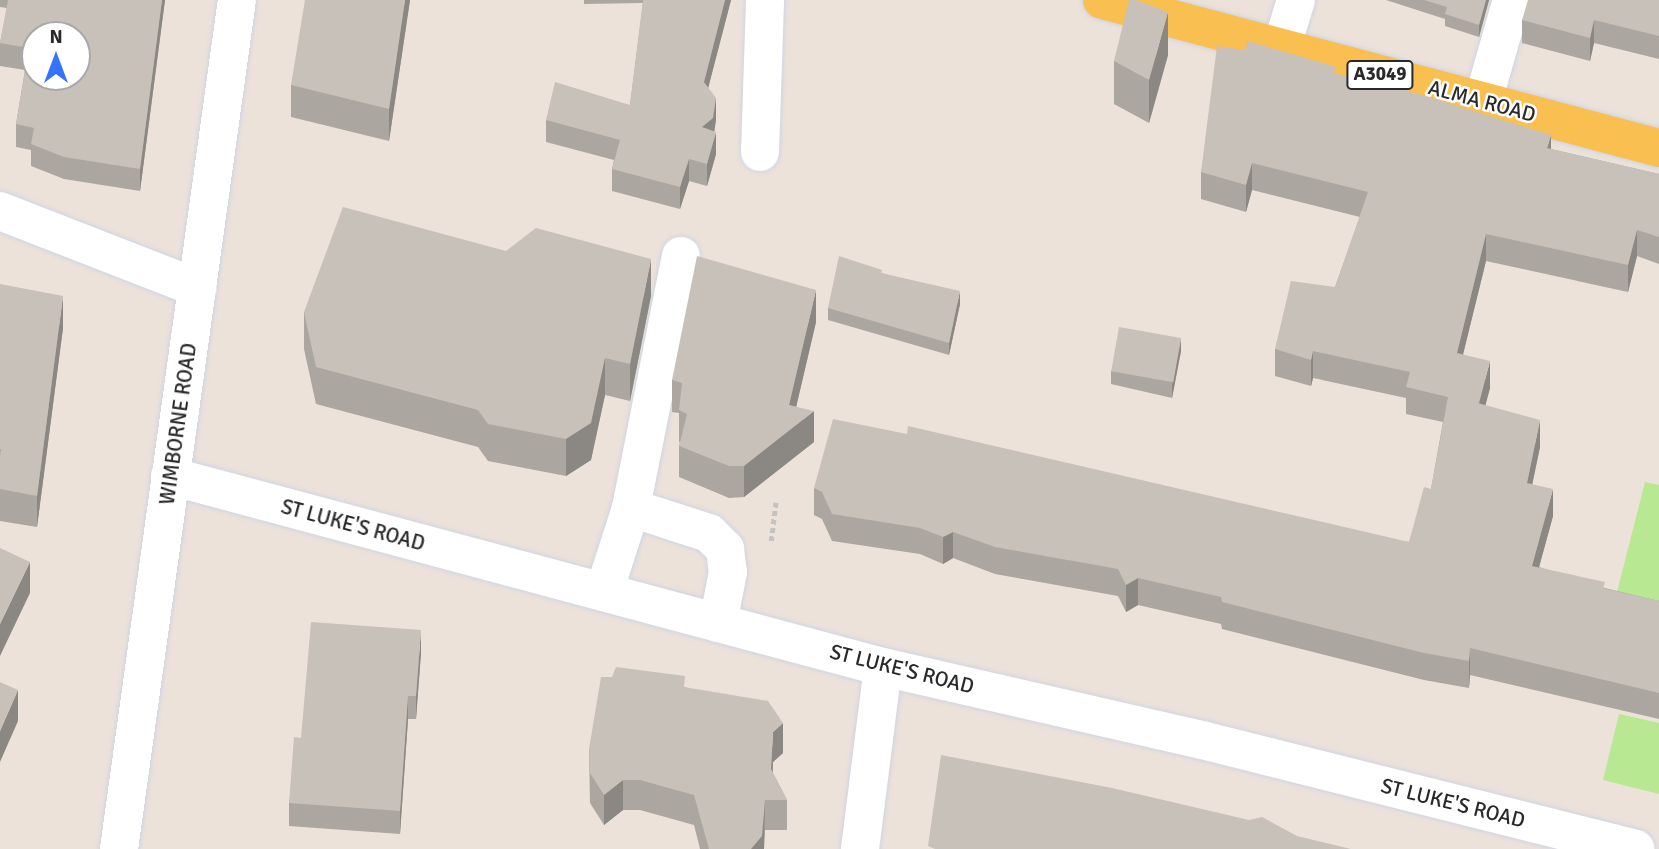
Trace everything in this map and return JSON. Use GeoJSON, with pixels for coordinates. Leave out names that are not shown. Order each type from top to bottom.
{"type":"FeatureCollection","features":[{"type":"Feature","properties":{"kind":"main road","name":"ALMA ROAD"},"geometry":{"type":"LineString","coordinates":[[1102,0],[1659,148]]}},
{"type":"Feature","properties":{"kind":"street","name":"WIMBORNE ROAD"},"geometry":{"type":"LineString","coordinates":[[119,849],[237,0]]}},
{"type":"Feature","properties":{"kind":"street"},"geometry":{"type":"LineString","coordinates":[[760,152],[765,0]]}},
{"type":"Feature","properties":{"kind":"street"},"geometry":{"type":"LineString","coordinates":[[1281,49],[1296,0]]}},
{"type":"Feature","properties":{"kind":"street"},"geometry":{"type":"LineString","coordinates":[[1483,101],[1512,0]]}},
{"type":"Feature","properties":{"kind":"street"},"geometry":{"type":"LineString","coordinates":[[0,211],[197,288]]}},
{"type":"Feature","properties":{"kind":"street"},"geometry":{"type":"LineString","coordinates":[[604,592],[631,508],[681,256]]}},
{"type":"Feature","properties":{"kind":"street","name":"ST LUKE'S ROAD"},"geometry":{"type":"LineString","coordinates":[[170,476],[883,667],[1202,740],[1636,849]]}},
{"type":"Feature","properties":{"kind":"street"},"geometry":{"type":"LineString","coordinates":[[631,508],[709,533],[725,549],[728,572],[718,622]]}},
{"type":"Feature","properties":{"kind":"street"},"geometry":{"type":"LineString","coordinates":[[860,849],[883,667]]}},
{"type":"Feature","properties":{"kind":"green space"},"geometry":{"type":"Polygon","coordinates":[[[1645,482],[1659,485],[1659,606],[1616,596],[1645,482]]]}},
{"type":"Feature","properties":{"kind":"green space"},"geometry":{"type":"Polygon","coordinates":[[[1619,714],[1659,723],[1659,794],[1603,780],[1619,714]]]}},
{"type":"Feature","properties":{"kind":"building"},"geometry":{"type":"Polygon","coordinates":[[[8,0],[162,0],[140,169],[64,157],[31,144],[34,128],[16,124],[22,91],[91,91],[91,21],[21,21],[21,47],[0,43],[8,0]]]}},
{"type":"Feature","properties":{"kind":"building"},"geometry":{"type":"Polygon","coordinates":[[[305,0],[405,0],[389,109],[291,85],[305,0]]]}},
{"type":"Feature","properties":{"kind":"building"},"geometry":{"type":"Polygon","coordinates":[[[643,0],[725,0],[704,82],[716,98],[713,118],[702,127],[716,132],[707,164],[689,159],[680,187],[612,169],[620,140],[546,120],[555,82],[630,105],[643,0]]]}},
{"type":"Feature","properties":{"kind":"building"},"geometry":{"type":"Polygon","coordinates":[[[1129,0],[1168,12],[1149,80],[1114,61],[1129,0]]]}},
{"type":"Feature","properties":{"kind":"building"},"geometry":{"type":"Polygon","coordinates":[[[1424,0],[1486,0],[1479,25],[1445,14],[1447,7],[1424,0]]]}},
{"type":"Feature","properties":{"kind":"building"},"geometry":{"type":"Polygon","coordinates":[[[1528,0],[1659,0],[1659,36],[1594,20],[1590,38],[1522,20],[1528,0]]]}},
{"type":"Feature","properties":{"kind":"building"},"geometry":{"type":"Polygon","coordinates":[[[1248,41],[1336,67],[1333,73],[1386,84],[1551,135],[1547,148],[1659,174],[1659,237],[1637,230],[1628,265],[1486,234],[1457,353],[1490,361],[1479,403],[1474,402],[1540,420],[1527,483],[1553,489],[1532,566],[1605,582],[1603,588],[1659,601],[1659,693],[1470,648],[1469,661],[1424,653],[1222,602],[1221,597],[1138,578],[1126,585],[1118,569],[995,547],[953,532],[943,537],[920,528],[832,514],[822,492],[814,488],[833,419],[907,434],[908,426],[1409,542],[1424,487],[1431,489],[1448,397],[1406,387],[1410,372],[1313,351],[1311,360],[1275,349],[1291,281],[1335,287],[1368,192],[1252,163],[1246,185],[1201,172],[1217,46],[1245,50],[1248,41]]]}},
{"type":"Feature","properties":{"kind":"building"},"geometry":{"type":"Polygon","coordinates":[[[343,207],[506,251],[536,228],[651,259],[630,364],[605,358],[591,423],[566,439],[488,424],[478,410],[316,367],[304,312],[343,207]]]}},
{"type":"Feature","properties":{"kind":"building"},"geometry":{"type":"Polygon","coordinates":[[[697,256],[816,290],[789,405],[814,411],[744,466],[729,466],[679,446],[687,414],[679,410],[682,383],[672,380],[697,256]]]}},
{"type":"Feature","properties":{"kind":"building"},"geometry":{"type":"Polygon","coordinates":[[[839,256],[882,270],[881,273],[960,291],[949,343],[828,308],[839,256]]]}},
{"type":"Feature","properties":{"kind":"building"},"geometry":{"type":"Polygon","coordinates":[[[0,284],[63,296],[37,496],[0,489],[0,284]]]}},
{"type":"Feature","properties":{"kind":"building"},"geometry":{"type":"Polygon","coordinates":[[[1119,327],[1181,338],[1173,382],[1111,371],[1119,327]]]}},
{"type":"Feature","properties":{"kind":"building"},"geometry":{"type":"Polygon","coordinates":[[[0,548],[30,562],[0,624],[0,548]]]}},
{"type":"Feature","properties":{"kind":"building"},"geometry":{"type":"Polygon","coordinates":[[[311,622],[421,630],[416,696],[408,696],[400,811],[289,803],[294,737],[301,738],[311,622]]]}},
{"type":"Feature","properties":{"kind":"building"},"geometry":{"type":"Polygon","coordinates":[[[616,667],[685,676],[684,687],[768,701],[783,723],[773,732],[771,769],[787,800],[765,800],[762,836],[751,849],[709,849],[694,795],[640,780],[623,780],[604,795],[590,773],[589,749],[601,677],[612,677],[616,667]]]}},
{"type":"Feature","properties":{"kind":"building"},"geometry":{"type":"Polygon","coordinates":[[[0,682],[18,690],[0,731],[0,682]]]}},
{"type":"Feature","properties":{"kind":"building"},"geometry":{"type":"Polygon","coordinates":[[[941,755],[1112,788],[1249,820],[1262,817],[1297,836],[1351,849],[935,849],[928,846],[941,755]]]}}]}
